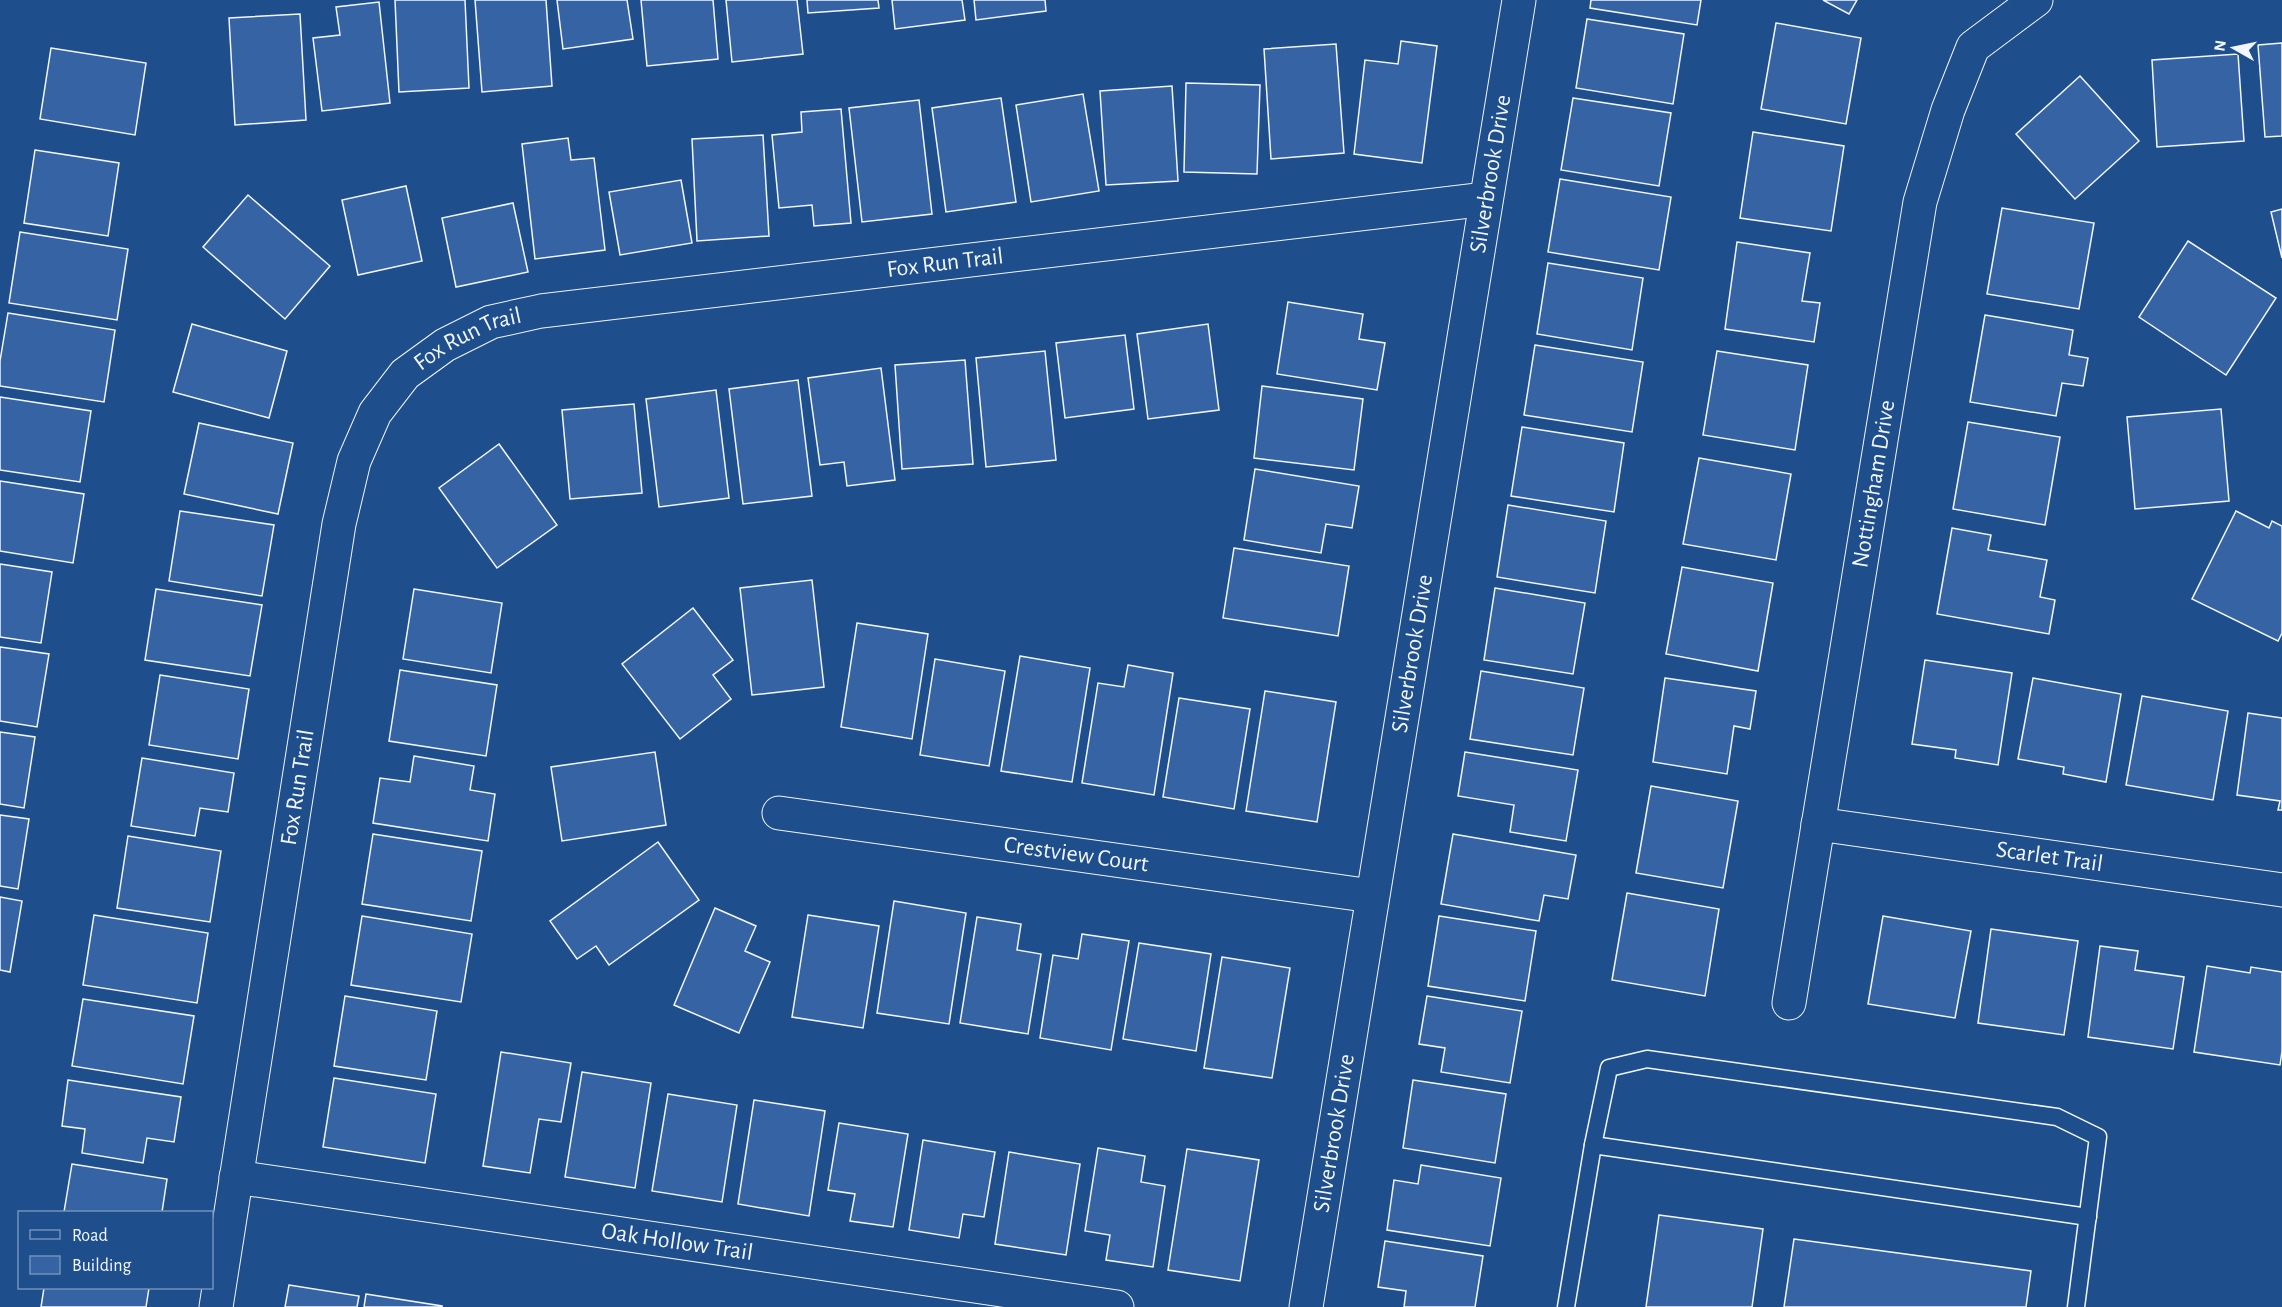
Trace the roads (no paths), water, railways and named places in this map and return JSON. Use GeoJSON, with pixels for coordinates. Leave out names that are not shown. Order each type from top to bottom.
{"type":"FeatureCollection","features":[{"type":"Feature","properties":{"kind":"street","name":"Silverbrook Drive"},"geometry":{"type":"LineString","coordinates":[[1306,1307],[1518,0]]}},
{"type":"Feature","properties":{"kind":"street","name":"Nottingham Drive"},"geometry":{"type":"LineString","coordinates":[[1788,1003],[1920,202],[1948,110],[1974,47],[2036,0]]}},
{"type":"Feature","properties":{"kind":"street","name":"Fox Run Trail"},"geometry":{"type":"LineString","coordinates":[[216,1307],[339,524],[354,461],[375,413],[405,374],[445,345],[491,322],[541,311],[1486,199]]}},
{"type":"Feature","properties":{"kind":"street","name":"Crestview Court"},"geometry":{"type":"LineString","coordinates":[[778,813],[1372,896]]}},
{"type":"Feature","properties":{"kind":"street","name":"Scarlet Trail"},"geometry":{"type":"LineString","coordinates":[[1818,824],[2282,890]]}},
{"type":"Feature","properties":{"kind":"street","name":"Oak Hollow Trail"},"geometry":{"type":"LineString","coordinates":[[236,1177],[1117,1307]]}},
{"type":"Feature","properties":{"kind":"lane"},"geometry":{"type":"LineString","coordinates":[[1566,1307],[1593,1144],[1609,1068],[1647,1059],[2057,1117],[2098,1137],[2076,1307]]}},
{"type":"Feature","properties":{"kind":"lane"},"geometry":{"type":"LineString","coordinates":[[1593,1144],[2088,1217]]}}]}
